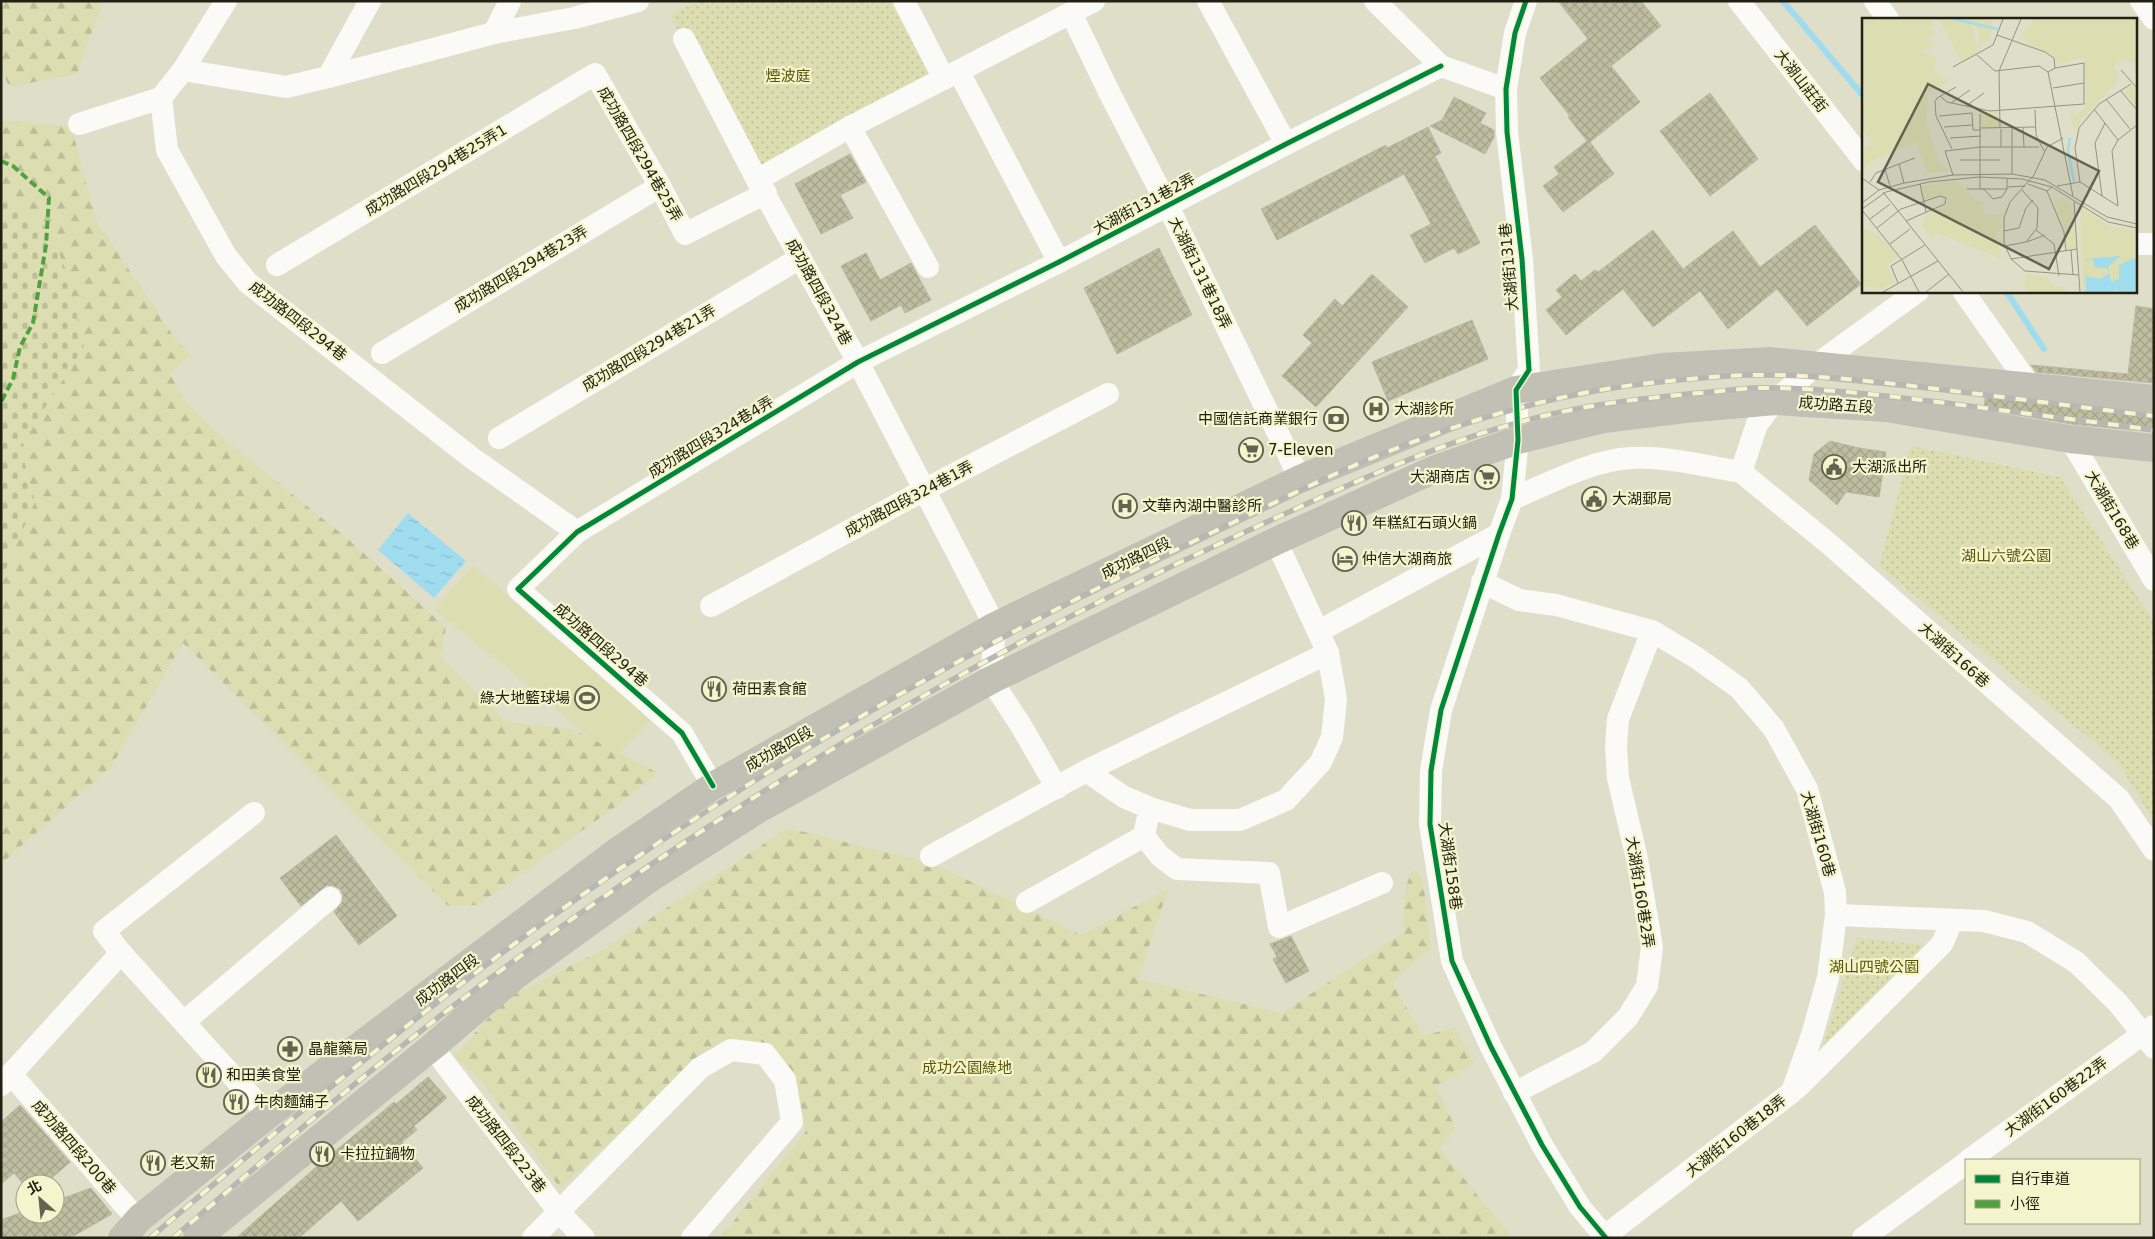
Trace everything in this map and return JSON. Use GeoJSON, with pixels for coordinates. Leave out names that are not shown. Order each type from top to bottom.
{"type":"FeatureCollection","features":[{"type":"Feature","properties":{"kind":"main road"},"geometry":{"type":"LineString","coordinates":[[1516,390],[1662,367],[1770,361],[1816,364],[2154,399]]}},
{"type":"Feature","properties":{"kind":"main road","name":"成功路四段"},"geometry":{"type":"LineString","coordinates":[[131,1228],[268,1115],[619,850],[713,786],[996,626],[1300,479],[1516,390]]}},
{"type":"Feature","properties":{"kind":"main road","name":"成功路五段"},"geometry":{"type":"LineString","coordinates":[[1518,440],[1604,419],[1685,408],[1775,401],[1886,408],[2070,439],[2154,448]]}},
{"type":"Feature","properties":{"kind":"main road"},"geometry":{"type":"LineString","coordinates":[[196,1238],[432,1047],[515,976],[652,877],[757,810],[991,680],[1276,541],[1433,470],[1518,440]]}},
{"type":"Feature","properties":{"kind":"street"},"geometry":{"type":"LineString","coordinates":[[79,124],[161,98],[183,70],[226,1]]}},
{"type":"Feature","properties":{"kind":"street"},"geometry":{"type":"LineString","coordinates":[[328,77],[370,1]]}},
{"type":"Feature","properties":{"kind":"street"},"geometry":{"type":"LineString","coordinates":[[494,33],[510,1]]}},
{"type":"Feature","properties":{"kind":"street"},"geometry":{"type":"LineString","coordinates":[[183,70],[286,86],[328,77],[494,33],[574,18],[638,1]]}},
{"type":"Feature","properties":{"kind":"street"},"geometry":{"type":"LineString","coordinates":[[904,1],[952,76],[1059,262]]}},
{"type":"Feature","properties":{"kind":"street"},"geometry":{"type":"LineString","coordinates":[[761,186],[850,127],[1094,1]]}},
{"type":"Feature","properties":{"kind":"street"},"geometry":{"type":"LineString","coordinates":[[1208,1],[1286,144]]}},
{"type":"Feature","properties":{"kind":"street"},"geometry":{"type":"LineString","coordinates":[[1375,1],[1441,66],[1506,89],[1515,33],[1526,1]]}},
{"type":"Feature","properties":{"kind":"street","name":"大湖山莊街"},"geometry":{"type":"LineString","coordinates":[[1739,1],[1862,158]]}},
{"type":"Feature","properties":{"kind":"street"},"geometry":{"type":"LineString","coordinates":[[1875,1],[1887,18]]}},
{"type":"Feature","properties":{"kind":"street"},"geometry":{"type":"LineString","coordinates":[[2141,1],[2154,19]]}},
{"type":"Feature","properties":{"kind":"street","name":"大湖街131巷18弄"},"geometry":{"type":"LineString","coordinates":[[1071,14],[1168,206],[1300,479]]}},
{"type":"Feature","properties":{"kind":"street","name":"成功路四段324巷"},"geometry":{"type":"LineString","coordinates":[[684,39],[761,186],[858,362],[996,626]]}},
{"type":"Feature","properties":{"kind":"street","name":"大湖街131巷2弄"},"geometry":{"type":"LineString","coordinates":[[858,362],[1059,262],[1441,66]]}},
{"type":"Feature","properties":{"kind":"street","name":"成功路四段294巷25弄"},"geometry":{"type":"LineString","coordinates":[[595,74],[660,186],[685,234],[761,186]]}},
{"type":"Feature","properties":{"kind":"street","name":"成功路四段294巷25弄1"},"geometry":{"type":"LineString","coordinates":[[277,265],[595,74]]}},
{"type":"Feature","properties":{"kind":"street","name":"大湖街131巷"},"geometry":{"type":"LineString","coordinates":[[1506,89],[1507,132],[1522,259],[1529,370],[1516,390]]}},
{"type":"Feature","properties":{"kind":"street","name":"成功路四段294巷"},"geometry":{"type":"LineString","coordinates":[[161,98],[167,150],[226,256],[248,283],[472,458],[577,532],[518,589],[682,733],[713,786]]}},
{"type":"Feature","properties":{"kind":"street"},"geometry":{"type":"LineString","coordinates":[[850,127],[928,268]]}},
{"type":"Feature","properties":{"kind":"street","name":"成功路四段294巷23弄"},"geometry":{"type":"LineString","coordinates":[[382,353],[660,186]]}},
{"type":"Feature","properties":{"kind":"street"},"geometry":{"type":"LineString","coordinates":[[2138,244],[2154,244]]}},
{"type":"Feature","properties":{"kind":"street","name":"成功路四段294巷21弄"},"geometry":{"type":"LineString","coordinates":[[499,438],[800,258]]}},
{"type":"Feature","properties":{"kind":"street"},"geometry":{"type":"LineString","coordinates":[[1512,500],[1588,467],[1630,458],[1669,460],[1741,472],[1757,424],[1775,401],[1816,364],[1917,292]]}},
{"type":"Feature","properties":{"kind":"street"},"geometry":{"type":"LineString","coordinates":[[1964,292],[2030,386]]}},
{"type":"Feature","properties":{"kind":"street","name":"成功路四段324巷4弄"},"geometry":{"type":"LineString","coordinates":[[577,532],[858,362]]}},
{"type":"Feature","properties":{"kind":"street"},"geometry":{"type":"LineString","coordinates":[[1516,390],[1518,440]]}},
{"type":"Feature","properties":{"kind":"street","name":"成功路四段324巷1弄"},"geometry":{"type":"LineString","coordinates":[[711,606],[924,490],[1108,394]]}},
{"type":"Feature","properties":{"kind":"street","name":"大湖街168巷"},"geometry":{"type":"LineString","coordinates":[[2070,439],[2154,580]]}},
{"type":"Feature","properties":{"kind":"street","name":"大湖街158巷"},"geometry":{"type":"LineString","coordinates":[[1518,440],[1512,500],[1482,582],[1440,710],[1431,771],[1430,824],[1452,961],[1514,1093],[1542,1145],[1580,1207],[1605,1237]]}},
{"type":"Feature","properties":{"kind":"street","name":"大湖街166巷"},"geometry":{"type":"LineString","coordinates":[[1741,472],[1828,543],[2119,799],[2154,850]]}},
{"type":"Feature","properties":{"kind":"street"},"geometry":{"type":"LineString","coordinates":[[1319,631],[1499,534]]}},
{"type":"Feature","properties":{"kind":"street"},"geometry":{"type":"LineString","coordinates":[[1086,771],[1124,797],[1150,808],[1190,820],[1240,820],[1286,800],[1321,762],[1332,737],[1336,699],[1328,653],[1276,541]]}},
{"type":"Feature","properties":{"kind":"street","name":"大湖街160巷"},"geometry":{"type":"LineString","coordinates":[[1482,582],[1519,600],[1556,604],[1652,631],[1697,658],[1739,688],[1774,729],[1807,789],[1835,892],[1836,915]]}},
{"type":"Feature","properties":{"kind":"street"},"geometry":{"type":"LineString","coordinates":[[996,626],[991,680],[1020,724],[1057,788]]}},
{"type":"Feature","properties":{"kind":"street","name":"大湖街160巷2弄"},"geometry":{"type":"LineString","coordinates":[[1514,1093],[1593,1052],[1628,1017],[1647,986],[1652,947],[1637,859],[1618,778],[1616,747],[1618,719],[1652,631]]}},
{"type":"Feature","properties":{"kind":"street"},"geometry":{"type":"LineString","coordinates":[[931,856],[1086,771],[1328,653]]}},
{"type":"Feature","properties":{"kind":"street"},"geometry":{"type":"LineString","coordinates":[[1027,902],[1144,836],[1150,808]]}},
{"type":"Feature","properties":{"kind":"street"},"geometry":{"type":"LineString","coordinates":[[254,814],[104,931],[120,953],[268,1115]]}},
{"type":"Feature","properties":{"kind":"street"},"geometry":{"type":"LineString","coordinates":[[1144,836],[1160,856],[1177,869],[1269,873],[1279,927],[1382,883]]}},
{"type":"Feature","properties":{"kind":"street"},"geometry":{"type":"LineString","coordinates":[[184,1022],[330,898]]}},
{"type":"Feature","properties":{"kind":"street"},"geometry":{"type":"LineString","coordinates":[[1836,915],[1984,921],[2027,932],[2076,962],[2150,1036]]}},
{"type":"Feature","properties":{"kind":"street","name":"大湖街160巷18弄"},"geometry":{"type":"LineString","coordinates":[[1605,1237],[1792,1092],[1812,1035],[1828,978],[1836,915]]}},
{"type":"Feature","properties":{"kind":"street"},"geometry":{"type":"LineString","coordinates":[[1792,1092],[1942,944],[1952,921]]}},
{"type":"Feature","properties":{"kind":"street"},"geometry":{"type":"LineString","coordinates":[[6,1080],[120,953]]}},
{"type":"Feature","properties":{"kind":"street","name":"大湖街160巷22弄"},"geometry":{"type":"LineString","coordinates":[[1970,1159],[2150,1036]]}},
{"type":"Feature","properties":{"kind":"street","name":"成功路四段223巷"},"geometry":{"type":"LineString","coordinates":[[432,1047],[559,1212],[584,1238]]}},
{"type":"Feature","properties":{"kind":"street"},"geometry":{"type":"LineString","coordinates":[[533,1238],[700,1068],[731,1050],[765,1054],[785,1080],[792,1122],[692,1238]]}},
{"type":"Feature","properties":{"kind":"street","name":"成功路四段200巷"},"geometry":{"type":"LineString","coordinates":[[6,1080],[129,1210],[131,1228]]}},
{"type":"Feature","properties":{"kind":"street"},"geometry":{"type":"LineString","coordinates":[[1863,1238],[1965,1163]]}},
{"type":"Feature","properties":{"kind":"green space"},"geometry":{"type":"Polygon","coordinates":[[[1,1],[103,1],[77,74],[9,87],[1,67],[1,1]]]}},
{"type":"Feature","properties":{"kind":"green space","name":"煙波庭"},"geometry":{"type":"Polygon","coordinates":[[[698,1],[890,1],[934,84],[757,180],[670,15],[698,1]]]}},
{"type":"Feature","properties":{"kind":"green space"},"geometry":{"type":"Polygon","coordinates":[[[1,120],[71,126],[96,220],[174,337],[191,355],[170,374],[183,398],[230,444],[348,539],[446,627],[440,656],[506,722],[573,729],[658,773],[618,805],[478,905],[448,906],[183,643],[111,767],[1,864],[1,581],[35,501],[20,446],[84,347],[49,230],[1,199],[1,120]]]}},
{"type":"Feature","properties":{"kind":"green space"},"geometry":{"type":"Polygon","coordinates":[[[1,199],[49,229],[67,273],[84,347],[20,446],[35,501],[1,581],[1,199]]]}},
{"type":"Feature","properties":{"kind":"green space","name":"湖山六號公園"},"geometry":{"type":"Polygon","coordinates":[[[1911,446],[2060,477],[2154,622],[2154,822],[2117,761],[1879,566],[1911,446]]]}},
{"type":"Feature","properties":{"kind":"green space"},"geometry":{"type":"Polygon","coordinates":[[[473,565],[554,638],[654,716],[614,758],[521,679],[434,610],[473,565]]]}},
{"type":"Feature","properties":{"kind":"green space","name":"成功公園綠地"},"geometry":{"type":"Polygon","coordinates":[[[788,828],[934,864],[1081,935],[1168,889],[1138,979],[1282,1013],[1403,933],[1405,889],[1413,868],[1423,881],[1431,948],[1392,983],[1423,1036],[1455,1027],[1474,1063],[1436,1087],[1456,1129],[1440,1149],[1512,1238],[720,1238],[806,1131],[795,1074],[770,1044],[721,1041],[560,1188],[480,1079],[454,1057],[505,999],[604,949],[788,828]]]}},
{"type":"Feature","properties":{"kind":"green space","name":"湖山四號公園"},"geometry":{"type":"Polygon","coordinates":[[[1857,938],[1924,945],[1915,962],[1828,1049],[1823,1045],[1857,938]]]}},
{"type":"Feature","properties":{"kind":"water"},"geometry":{"type":"Polygon","coordinates":[[[408,513],[466,561],[434,598],[378,550],[408,513]]]}},
{"type":"Feature","properties":{"kind":"building"},"geometry":{"type":"Polygon","coordinates":[[[1558,1],[1641,1],[1661,26],[1611,66],[1640,102],[1590,142],[1614,174],[1563,212],[1543,186],[1559,174],[1554,167],[1587,141],[1540,78],[1588,39],[1558,1]]]}},
{"type":"Feature","properties":{"kind":"building"},"geometry":{"type":"Polygon","coordinates":[[[1710,93],[1758,159],[1710,196],[1660,131],[1710,93]]]}},
{"type":"Feature","properties":{"kind":"building"},"geometry":{"type":"Polygon","coordinates":[[[1454,97],[1486,113],[1480,123],[1494,130],[1494,137],[1485,154],[1430,126],[1442,120],[1454,97]]]}},
{"type":"Feature","properties":{"kind":"building"},"geometry":{"type":"Polygon","coordinates":[[[1428,127],[1441,153],[1435,156],[1480,243],[1458,254],[1454,248],[1425,263],[1410,235],[1431,224],[1404,174],[1277,240],[1261,209],[1386,145],[1387,148],[1428,127]]]}},
{"type":"Feature","properties":{"kind":"building"},"geometry":{"type":"Polygon","coordinates":[[[850,154],[866,182],[840,195],[853,218],[821,234],[795,184],[850,154]]]}},
{"type":"Feature","properties":{"kind":"building"},"geometry":{"type":"Polygon","coordinates":[[[1815,225],[1861,284],[1807,326],[1777,289],[1728,329],[1700,291],[1653,327],[1623,289],[1566,335],[1546,310],[1562,297],[1556,290],[1575,274],[1581,281],[1595,270],[1598,272],[1653,230],[1683,269],[1733,231],[1760,267],[1815,225]]]}},
{"type":"Feature","properties":{"kind":"building"},"geometry":{"type":"Polygon","coordinates":[[[1159,248],[1192,315],[1117,354],[1084,288],[1159,248]]]}},
{"type":"Feature","properties":{"kind":"building"},"geometry":{"type":"Polygon","coordinates":[[[866,253],[880,280],[911,263],[931,300],[905,313],[901,305],[871,321],[841,266],[866,253]]]}},
{"type":"Feature","properties":{"kind":"building"},"geometry":{"type":"Polygon","coordinates":[[[1372,274],[1408,307],[1316,407],[1282,376],[1312,343],[1303,335],[1335,299],[1342,306],[1372,274]]]}},
{"type":"Feature","properties":{"kind":"building"},"geometry":{"type":"Polygon","coordinates":[[[2136,306],[2154,309],[2154,383],[2036,372],[2031,365],[2128,374],[2136,306]]]}},
{"type":"Feature","properties":{"kind":"building"},"geometry":{"type":"Polygon","coordinates":[[[1472,320],[1488,359],[1388,401],[1372,362],[1472,320]]]}},
{"type":"Feature","properties":{"kind":"building"},"geometry":{"type":"Polygon","coordinates":[[[1985,398],[2154,414],[2154,432],[2072,424],[1984,409],[1985,398]]]}},
{"type":"Feature","properties":{"kind":"building","name":"大湖派出所"},"geometry":{"type":"Polygon","coordinates":[[[1830,441],[1886,452],[1879,497],[1846,492],[1837,505],[1809,480],[1814,454],[1830,441]]]}},
{"type":"Feature","properties":{"kind":"building"},"geometry":{"type":"Polygon","coordinates":[[[336,835],[397,916],[359,945],[334,912],[342,902],[343,895],[340,889],[327,885],[301,906],[280,878],[336,835]]]}},
{"type":"Feature","properties":{"kind":"building"},"geometry":{"type":"Polygon","coordinates":[[[1291,936],[1309,971],[1286,983],[1273,959],[1277,957],[1270,944],[1291,936]]]}},
{"type":"Feature","properties":{"kind":"building"},"geometry":{"type":"Polygon","coordinates":[[[428,1077],[447,1098],[414,1126],[417,1130],[402,1142],[423,1168],[358,1221],[341,1201],[299,1238],[236,1238],[315,1168],[394,1102],[396,1104],[428,1077]]]}},
{"type":"Feature","properties":{"kind":"building"},"geometry":{"type":"Polygon","coordinates":[[[20,1105],[70,1162],[56,1174],[14,1173],[1,1184],[1,1122],[20,1105]]]}},
{"type":"Feature","properties":{"kind":"building"},"geometry":{"type":"Polygon","coordinates":[[[91,1188],[112,1214],[70,1238],[1,1238],[1,1220],[15,1215],[15,1224],[65,1224],[65,1197],[91,1188]]]}},
{"type":"Feature","properties":{"kind":"waterway"},"geometry":{"type":"LineString","coordinates":[[1783,1],[1862,95]]}},
{"type":"Feature","properties":{"kind":"waterway"},"geometry":{"type":"LineString","coordinates":[[2007,292],[2044,349]]}},
{"type":"Feature","properties":{"kind":"railway"},"geometry":{"type":"LineString","coordinates":[[150,1238],[297,1115],[445,996],[547,920],[706,812],[870,711],[1039,618],[1211,533],[1365,461],[1472,422],[1546,401],[1621,387],[1726,376],[1794,376],[1862,381],[2154,416]]}},
{"type":"Feature","properties":{"kind":"railway"},"geometry":{"type":"LineString","coordinates":[[173,1238],[344,1093],[448,1010],[634,876],[730,813],[827,752],[926,694],[1027,639],[1129,587],[1232,538],[1401,463],[1487,432],[1531,419],[1576,409],[1637,400],[1754,388],[1804,389],[1879,395],[2154,430]]}},
{"type":"Feature","properties":{"kind":"marked path"},"geometry":{"type":"LineString","coordinates":[[1,161],[13,166],[49,198],[46,245],[33,323],[20,347],[13,379],[1,402]]}},
{"type":"Feature","properties":{"kind":"cycle path"},"geometry":{"type":"LineString","coordinates":[[1526,1],[1515,33],[1506,89],[1507,132],[1522,259],[1529,370],[1516,390],[1518,440],[1512,499],[1441,710],[1431,771],[1430,824],[1452,961],[1491,1047],[1542,1145],[1580,1207],[1606,1238]]}},
{"type":"Feature","properties":{"kind":"cycle path"},"geometry":{"type":"LineString","coordinates":[[713,786],[682,733],[518,589],[577,532],[858,362],[1059,262],[1441,66]]}},
{"type":"Feature","properties":{"kind":"place","name":"大湖診所"},"geometry":{"type":"Point","coordinates":[1376,409]}},
{"type":"Feature","properties":{"kind":"place","name":"中國信託商業銀行"},"geometry":{"type":"Point","coordinates":[1336,419]}},
{"type":"Feature","properties":{"kind":"place","name":"7-Eleven"},"geometry":{"type":"Point","coordinates":[1251,450]}},
{"type":"Feature","properties":{"kind":"place","name":"大湖派出所"},"geometry":{"type":"Point","coordinates":[1834,467]}},
{"type":"Feature","properties":{"kind":"place","name":"大湖商店"},"geometry":{"type":"Point","coordinates":[1487,477]}},
{"type":"Feature","properties":{"kind":"place","name":"大湖郵局"},"geometry":{"type":"Point","coordinates":[1594,499]}},
{"type":"Feature","properties":{"kind":"place","name":"文華內湖中醫診所"},"geometry":{"type":"Point","coordinates":[1125,506]}},
{"type":"Feature","properties":{"kind":"place","name":"年糕紅石頭火鍋"},"geometry":{"type":"Point","coordinates":[1354,523]}},
{"type":"Feature","properties":{"kind":"place","name":"仲信大湖商旅"},"geometry":{"type":"Point","coordinates":[1345,559]}},
{"type":"Feature","properties":{"kind":"place","name":"荷田素食館"},"geometry":{"type":"Point","coordinates":[714,689]}},
{"type":"Feature","properties":{"kind":"place","name":"綠大地籃球場"},"geometry":{"type":"Point","coordinates":[587,698]}},
{"type":"Feature","properties":{"kind":"place","name":"晶龍藥局"},"geometry":{"type":"Point","coordinates":[290,1049]}},
{"type":"Feature","properties":{"kind":"place","name":"和田美食堂"},"geometry":{"type":"Point","coordinates":[209,1075]}},
{"type":"Feature","properties":{"kind":"place","name":"牛肉麵舖子"},"geometry":{"type":"Point","coordinates":[236,1102]}},
{"type":"Feature","properties":{"kind":"place","name":"卡拉拉鍋物"},"geometry":{"type":"Point","coordinates":[322,1154]}},
{"type":"Feature","properties":{"kind":"place","name":"老又新"},"geometry":{"type":"Point","coordinates":[153,1163]}}]}
